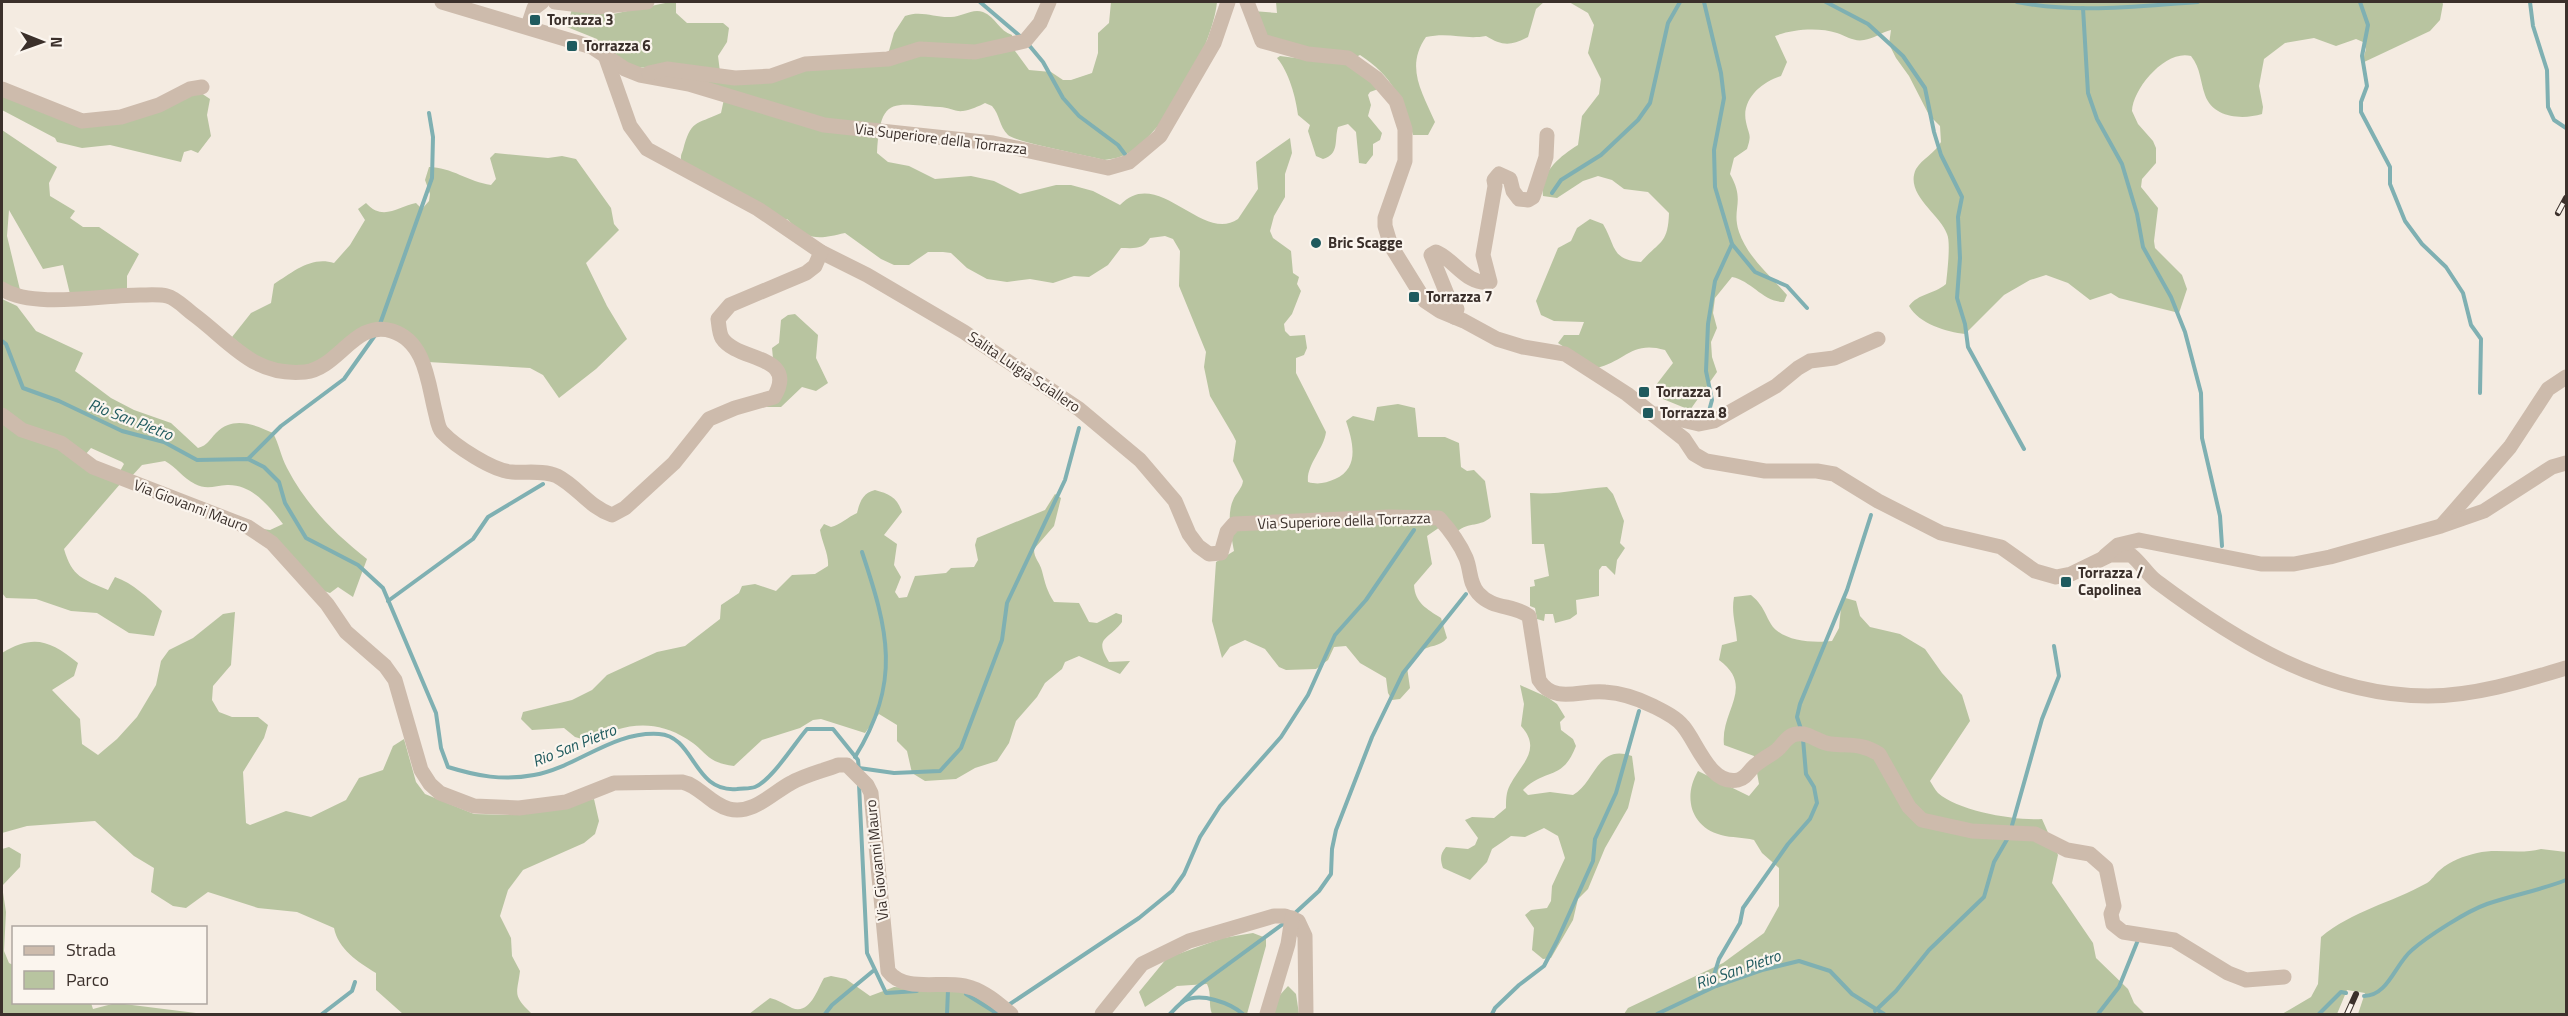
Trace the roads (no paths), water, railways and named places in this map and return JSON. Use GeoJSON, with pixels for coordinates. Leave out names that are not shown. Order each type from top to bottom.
{"type":"FeatureCollection","features":[{"type":"Feature","properties":{"kind":"street","name":"Via Superiore della Torrazza"},"geometry":{"type":"LineString","coordinates":[[442,2],[592,47],[606,58],[640,75],[689,84],[824,126],[993,143],[1116,168],[1138,155],[1160,136],[1214,43],[1228,2]]}},
{"type":"Feature","properties":{"kind":"street"},"geometry":{"type":"LineString","coordinates":[[528,26],[534,8],[542,2]]}},
{"type":"Feature","properties":{"kind":"street"},"geometry":{"type":"LineString","coordinates":[[555,2],[597,7],[647,2]]}},
{"type":"Feature","properties":{"kind":"street"},"geometry":{"type":"LineString","coordinates":[[640,75],[667,69],[735,78],[771,76],[805,64],[888,59],[920,50],[975,52],[1025,41],[1040,23],[1049,2]]}},
{"type":"Feature","properties":{"kind":"street"},"geometry":{"type":"LineString","coordinates":[[1247,2],[1262,41],[1308,54],[1348,58],[1376,78],[1396,101],[1407,144],[1402,176],[1385,218],[1387,237],[1420,296],[1440,311],[1513,345],[1565,354],[1641,405],[1684,439],[1694,454],[1706,461],[1765,471],[1817,471],[1834,474],[1878,501],[1941,533],[1975,543],[2001,547],[2035,571],[2056,577],[2071,574],[2110,555],[2131,555],[2154,579],[2227,631],[2285,663],[2343,686],[2392,695],[2431,696],[2478,690],[2566,668]]}},
{"type":"Feature","properties":{"kind":"street","name":"Salita Luigia Sciallero"},"geometry":{"type":"LineString","coordinates":[[606,58],[630,126],[647,149],[758,209],[822,252],[867,274],[964,332],[1079,409],[1140,460],[1175,501],[1190,534]]}},
{"type":"Feature","properties":{"kind":"street"},"geometry":{"type":"LineString","coordinates":[[2,89],[82,121],[121,117],[159,105],[190,88],[202,87]]}},
{"type":"Feature","properties":{"kind":"street"},"geometry":{"type":"LineString","coordinates":[[1454,317],[1457,309],[1449,299],[1431,255],[1436,252],[1441,254],[1455,268],[1480,282],[1490,282],[1484,255],[1494,180],[1499,174],[1510,179],[1513,192],[1519,199],[1528,200],[1533,197],[1546,157],[1547,135]]}},
{"type":"Feature","properties":{"kind":"street"},"geometry":{"type":"LineString","coordinates":[[2,289],[11,295],[34,301],[120,295],[167,296],[257,366],[284,373],[309,372],[358,336],[374,330],[392,331],[412,343],[423,361],[441,432],[485,464],[509,472],[536,472],[556,476],[597,510],[612,515],[625,508],[674,463],[709,419],[735,408],[774,397],[780,387],[780,375],[768,362],[729,346],[721,336],[718,320],[730,305],[806,273],[815,266],[822,252]]}},
{"type":"Feature","properties":{"kind":"street"},"geometry":{"type":"LineString","coordinates":[[1641,405],[1663,417],[1699,424],[1714,422],[1776,387],[1810,361],[1834,358],[1878,339]]}},
{"type":"Feature","properties":{"kind":"street"},"geometry":{"type":"LineString","coordinates":[[2441,526],[2510,447],[2548,389],[2566,377]]}},
{"type":"Feature","properties":{"kind":"street","name":"Via Giovanni Mauro"},"geometry":{"type":"LineString","coordinates":[[2,415],[21,430],[61,443],[93,467],[248,527],[272,543],[327,604],[346,632],[386,666],[400,692],[421,770],[430,784],[459,803],[494,808],[547,806],[566,802],[614,783],[681,782],[690,784],[711,802],[732,810],[763,802],[791,783],[838,765],[852,769],[867,785],[871,793],[882,889],[888,971],[899,982],[906,984],[942,983],[974,988],[1011,1014]]}},
{"type":"Feature","properties":{"kind":"street"},"geometry":{"type":"LineString","coordinates":[[2100,559],[2118,545],[2139,540],[2261,564],[2294,564],[2330,557],[2441,526],[2484,511],[2552,467],[2566,463]]}},
{"type":"Feature","properties":{"kind":"street","name":"Via Superiore della Torrazza"},"geometry":{"type":"LineString","coordinates":[[1190,534],[1198,546],[1209,554],[1215,554],[1221,553],[1227,532],[1234,524],[1389,517],[1438,518],[1465,555],[1473,587],[1480,595],[1492,605],[1521,610],[1529,616],[1539,680],[1544,689],[1557,695],[1571,695],[1585,691],[1606,692],[1642,700],[1681,723],[1693,738],[1708,765],[1719,776],[1734,781],[1743,778],[1757,763],[1777,750],[1789,736],[1796,734],[1808,734],[1829,744],[1859,744],[1870,748],[1879,754],[1910,807],[1922,820],[1972,831],[2035,834],[2059,847],[2090,854],[2106,868],[2114,906],[2111,914],[2113,924],[2123,932],[2174,940],[2228,973],[2246,980],[2284,977]]}},
{"type":"Feature","properties":{"kind":"street"},"geometry":{"type":"LineString","coordinates":[[1102,1014],[1142,964],[1189,941],[1274,916],[1292,918],[1303,928],[1306,1014]]}},
{"type":"Feature","properties":{"kind":"street"},"geometry":{"type":"LineString","coordinates":[[1267,1014],[1288,944],[1292,918]]}},
{"type":"Feature","properties":{"kind":"waterway"},"geometry":{"type":"LineString","coordinates":[[980,2],[1021,37]]}},
{"type":"Feature","properties":{"kind":"waterway"},"geometry":{"type":"LineString","coordinates":[[1552,193],[1561,180],[1601,155],[1638,120],[1650,103],[1668,23],[1680,2]]}},
{"type":"Feature","properties":{"kind":"waterway"},"geometry":{"type":"LineString","coordinates":[[1704,2],[1721,73],[1724,98],[1714,150],[1715,187],[1732,244],[1715,281],[1708,324],[1706,371],[1712,400],[1709,411]]}},
{"type":"Feature","properties":{"kind":"waterway"},"geometry":{"type":"LineString","coordinates":[[1826,2],[1868,24],[1903,56],[1925,88],[1941,155],[1962,197],[1958,217],[1960,258],[1957,298],[1965,324],[1968,347],[2024,449]]}},
{"type":"Feature","properties":{"kind":"waterway"},"geometry":{"type":"LineString","coordinates":[[2017,2],[2062,8],[2130,7],[2198,2]]}},
{"type":"Feature","properties":{"kind":"waterway"},"geometry":{"type":"LineString","coordinates":[[2360,2],[2368,25],[2362,56],[2367,86],[2361,102],[2361,112],[2390,167],[2390,184],[2405,221],[2422,244],[2446,267],[2463,293],[2471,325],[2481,339],[2480,393]]}},
{"type":"Feature","properties":{"kind":"waterway"},"geometry":{"type":"LineString","coordinates":[[2530,2],[2533,26],[2547,70],[2548,107],[2554,120],[2566,128]]}},
{"type":"Feature","properties":{"kind":"waterway"},"geometry":{"type":"LineString","coordinates":[[2083,8],[2088,93],[2097,119],[2122,164],[2137,214],[2143,247],[2171,297],[2185,332],[2201,393],[2202,438],[2220,516],[2222,546]]}},
{"type":"Feature","properties":{"kind":"waterway"},"geometry":{"type":"LineString","coordinates":[[1028,44],[1043,62],[1063,98],[1079,116],[1118,145],[1127,157]]}},
{"type":"Feature","properties":{"kind":"waterway"},"geometry":{"type":"LineString","coordinates":[[380,324],[432,178],[433,137],[429,113]]}},
{"type":"Feature","properties":{"kind":"waterway"},"geometry":{"type":"LineString","coordinates":[[1732,244],[1755,272],[1787,286],[1807,308]]}},
{"type":"Feature","properties":{"kind":"waterway"},"geometry":{"type":"LineString","coordinates":[[248,459],[281,426],[344,379],[376,334]]}},
{"type":"Feature","properties":{"kind":"waterway","name":"Rio San Pietro"},"geometry":{"type":"LineString","coordinates":[[2,341],[6,344],[23,388],[59,401],[122,431],[164,442],[197,460],[248,459],[264,467],[279,482],[285,503],[306,538],[358,565],[383,588],[436,713],[441,748],[448,767],[490,777],[523,777],[550,771],[626,738],[659,734],[671,737],[680,744],[702,774],[711,782],[722,788],[751,788],[768,777],[807,729],[833,729],[858,760],[859,771]]}},
{"type":"Feature","properties":{"kind":"waterway"},"geometry":{"type":"LineString","coordinates":[[859,768],[894,773],[940,771],[961,748],[1002,640],[1007,603],[1065,480],[1079,428]]}},
{"type":"Feature","properties":{"kind":"waterway"},"geometry":{"type":"LineString","coordinates":[[388,601],[473,539],[488,517],[543,484]]}},
{"type":"Feature","properties":{"kind":"waterway"},"geometry":{"type":"LineString","coordinates":[[1801,729],[1797,717],[1800,704],[1847,590],[1871,515]]}},
{"type":"Feature","properties":{"kind":"waterway"},"geometry":{"type":"LineString","coordinates":[[1007,1006],[1139,918],[1172,891],[1184,874],[1200,837],[1220,806],[1281,737],[1308,695],[1335,635],[1366,600],[1414,530]]}},
{"type":"Feature","properties":{"kind":"waterway"},"geometry":{"type":"LineString","coordinates":[[855,757],[870,730],[880,704],[885,680],[886,656],[884,631],[862,552]]}},
{"type":"Feature","properties":{"kind":"waterway"},"geometry":{"type":"LineString","coordinates":[[1294,914],[1319,891],[1331,874],[1332,849],[1336,830],[1372,737],[1403,673],[1466,594]]}},
{"type":"Feature","properties":{"kind":"waterway"},"geometry":{"type":"LineString","coordinates":[[2011,829],[2042,719],[2059,676],[2054,646]]}},
{"type":"Feature","properties":{"kind":"waterway"},"geometry":{"type":"LineString","coordinates":[[1492,1014],[1495,1008],[1519,985],[1544,966],[1557,941],[1593,861],[1595,839],[1616,793],[1639,711]]}},
{"type":"Feature","properties":{"kind":"waterway"},"geometry":{"type":"LineString","coordinates":[[1716,986],[1714,975],[1719,959],[1740,923],[1743,908],[1788,844],[1810,819],[1817,803],[1814,787],[1806,774],[1803,739]]}},
{"type":"Feature","properties":{"kind":"waterway","name":"Rio San Pietro"},"geometry":{"type":"LineString","coordinates":[[859,784],[867,953],[886,993],[917,991]]}},
{"type":"Feature","properties":{"kind":"waterway"},"geometry":{"type":"LineString","coordinates":[[1875,1011],[1896,991],[1929,950],[1984,897],[1994,862],[2009,836]]}},
{"type":"Feature","properties":{"kind":"waterway"},"geometry":{"type":"LineString","coordinates":[[2364,996],[2379,991],[2412,950],[2459,918],[2487,904],[2566,880]]}},
{"type":"Feature","properties":{"kind":"waterway"},"geometry":{"type":"LineString","coordinates":[[1182,1002],[1197,987],[1287,921]]}},
{"type":"Feature","properties":{"kind":"waterway"},"geometry":{"type":"LineString","coordinates":[[2098,1014],[2119,987],[2138,940]]}},
{"type":"Feature","properties":{"kind":"waterway","name":"Rio San Pietro"},"geometry":{"type":"LineString","coordinates":[[1657,1014],[1716,986],[1762,970],[1799,961],[1830,971],[1852,994],[1884,1014]]}},
{"type":"Feature","properties":{"kind":"waterway"},"geometry":{"type":"LineString","coordinates":[[825,1014],[832,1005],[873,971]]}},
{"type":"Feature","properties":{"kind":"waterway"},"geometry":{"type":"LineString","coordinates":[[322,1014],[352,991],[355,982]]}},
{"type":"Feature","properties":{"kind":"waterway"},"geometry":{"type":"LineString","coordinates":[[947,1014],[948,990]]}},
{"type":"Feature","properties":{"kind":"waterway"},"geometry":{"type":"LineString","coordinates":[[2319,1014],[2341,992],[2346,993]]}},
{"type":"Feature","properties":{"kind":"waterway","name":"Rio San Pietro"},"geometry":{"type":"LineString","coordinates":[[966,994],[998,1014]]}},
{"type":"Feature","properties":{"kind":"waterway","name":"Rio San Pietro"},"geometry":{"type":"LineString","coordinates":[[1170,1014],[1184,1001],[1199,998],[1215,1000],[1243,1014]]}},
{"type":"Feature","properties":{"kind":"railway"},"geometry":{"type":"LineString","coordinates":[[2558,213],[2566,198]]}},
{"type":"Feature","properties":{"kind":"railway"},"geometry":{"type":"LineString","coordinates":[[2347,1014],[2356,994]]}},
{"type":"Feature","properties":{"kind":"place","name":"Torrazza 3"},"geometry":{"type":"Point","coordinates":[535,20]}},
{"type":"Feature","properties":{"kind":"place","name":"Torrazza 6"},"geometry":{"type":"Point","coordinates":[572,46]}},
{"type":"Feature","properties":{"kind":"place","name":"Bric Scagge"},"geometry":{"type":"Point","coordinates":[1316,243]}},
{"type":"Feature","properties":{"kind":"place","name":"Torrazza 7"},"geometry":{"type":"Point","coordinates":[1414,297]}},
{"type":"Feature","properties":{"kind":"place","name":"Torrazza 1"},"geometry":{"type":"Point","coordinates":[1644,392]}},
{"type":"Feature","properties":{"kind":"place","name":"Torrazza 8"},"geometry":{"type":"Point","coordinates":[1648,413]}},
{"type":"Feature","properties":{"kind":"place","name":"Torrazza / Capolinea"},"geometry":{"type":"Point","coordinates":[2066,582]}}]}
